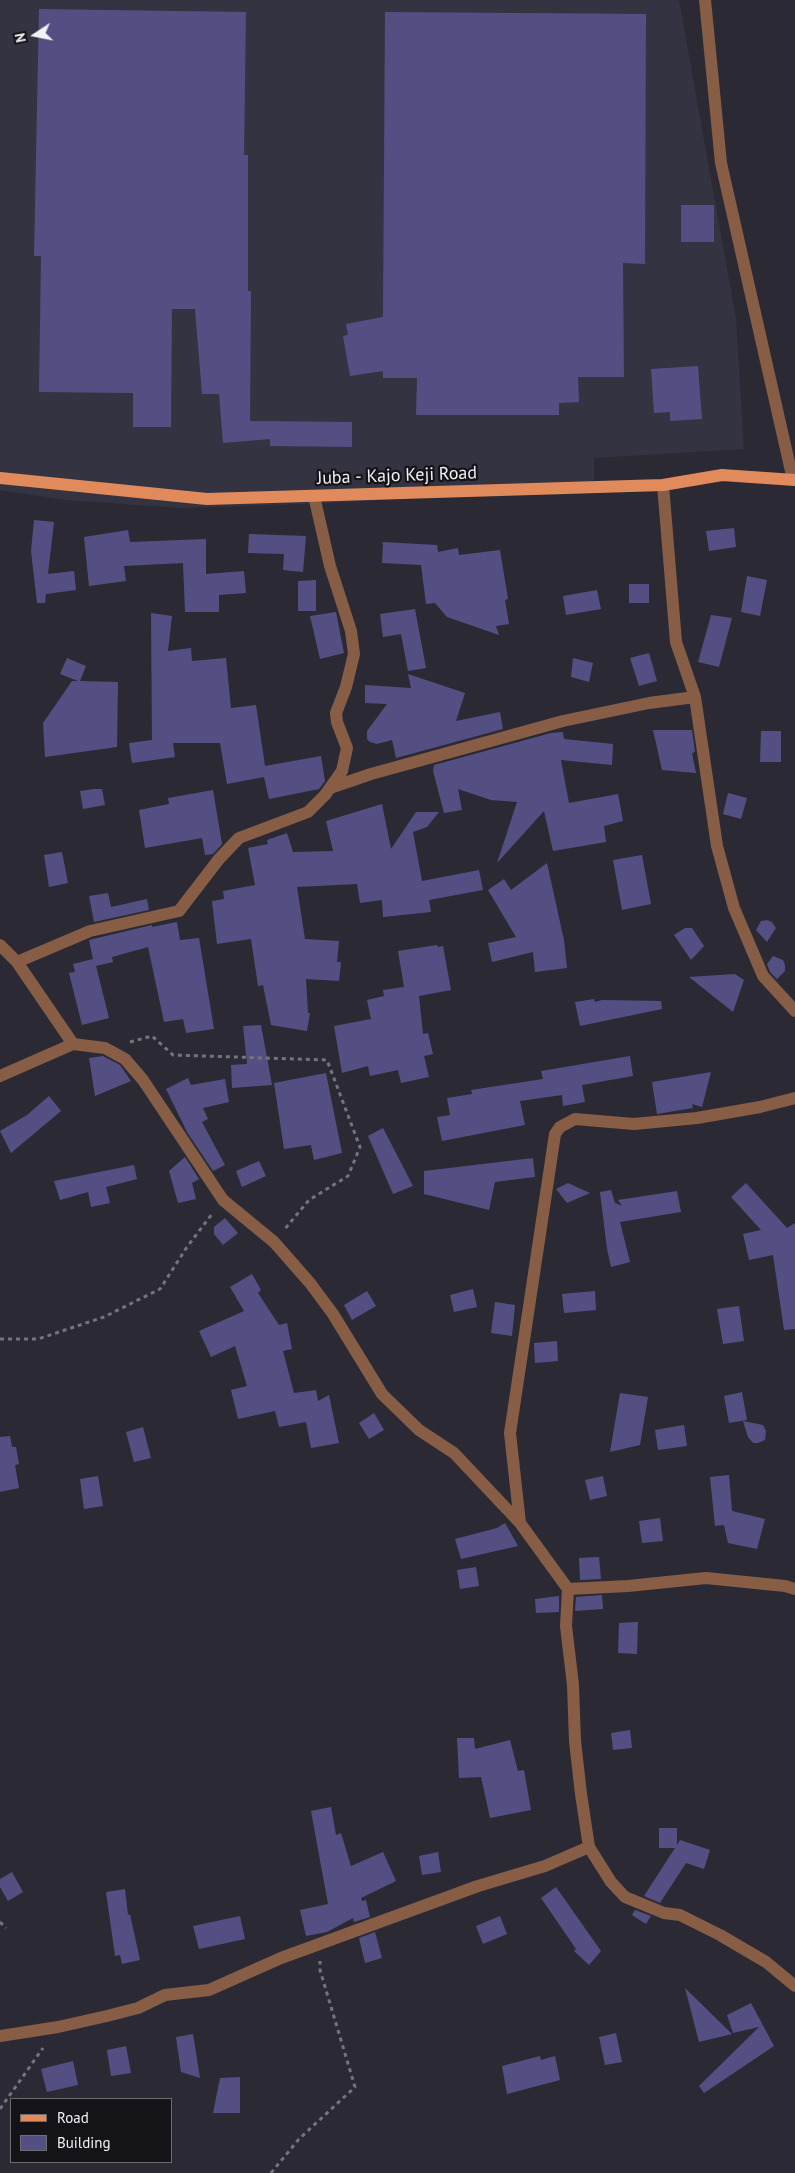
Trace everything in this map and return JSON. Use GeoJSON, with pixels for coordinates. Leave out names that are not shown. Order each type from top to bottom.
{"type":"FeatureCollection","features":[{"type":"Feature","properties":{"kind":"main road","name":"Juba - Kajo Keji Road"},"geometry":{"type":"LineString","coordinates":[[0,478],[208,498],[663,484],[722,476],[794,480]]}},
{"type":"Feature","properties":{"kind":"street"},"geometry":{"type":"LineString","coordinates":[[705,0],[721,164],[794,480]]}},
{"type":"Feature","properties":{"kind":"street"},"geometry":{"type":"LineString","coordinates":[[663,484],[676,642],[695,697],[717,846],[734,908],[763,976],[795,1011]]}},
{"type":"Feature","properties":{"kind":"street"},"geometry":{"type":"LineString","coordinates":[[16,962],[90,932],[180,911],[219,859],[239,838],[308,812],[330,788],[342,771],[347,748],[337,722],[336,713],[346,687],[354,654],[351,631],[330,566],[314,496]]}},
{"type":"Feature","properties":{"kind":"street"},"geometry":{"type":"LineString","coordinates":[[330,788],[371,774],[563,721],[649,703],[695,697]]}},
{"type":"Feature","properties":{"kind":"street"},"geometry":{"type":"LineString","coordinates":[[0,945],[16,962],[73,1044]]}},
{"type":"Feature","properties":{"kind":"street"},"geometry":{"type":"LineString","coordinates":[[0,1076],[73,1044],[105,1048],[125,1059],[142,1080],[223,1200],[274,1242],[310,1283],[333,1314],[382,1394],[419,1430],[454,1453],[520,1523],[568,1589],[566,1626],[575,1741],[589,1847],[611,1882],[625,1897],[664,1913],[680,1915],[766,1962],[795,1986]]}},
{"type":"Feature","properties":{"kind":"street"},"geometry":{"type":"LineString","coordinates":[[520,1523],[510,1433],[555,1134],[560,1127],[575,1119],[634,1124],[697,1118],[760,1107],[795,1098]]}},
{"type":"Feature","properties":{"kind":"street"},"geometry":{"type":"LineString","coordinates":[[568,1589],[628,1586],[706,1578],[785,1586],[795,1589]]}},
{"type":"Feature","properties":{"kind":"street"},"geometry":{"type":"LineString","coordinates":[[0,2036],[58,2027],[138,2008],[165,1995],[209,1990],[281,1958],[319,1946],[478,1886],[545,1866],[589,1847]]}},
{"type":"Feature","properties":{"kind":"path"},"geometry":{"type":"LineString","coordinates":[[105,1048],[152,1036],[173,1055],[327,1060],[360,1147],[348,1176],[309,1200],[274,1242]]}},
{"type":"Feature","properties":{"kind":"path"},"geometry":{"type":"LineString","coordinates":[[0,1339],[38,1339],[104,1317],[160,1290],[187,1247],[223,1200]]}},
{"type":"Feature","properties":{"kind":"path"},"geometry":{"type":"LineString","coordinates":[[0,1922],[6,1928]]}},
{"type":"Feature","properties":{"kind":"path"},"geometry":{"type":"LineString","coordinates":[[271,2173],[298,2139],[356,2088],[320,1970],[319,1946]]}},
{"type":"Feature","properties":{"kind":"path"},"geometry":{"type":"LineString","coordinates":[[0,2109],[58,2027]]}},
{"type":"Feature","properties":{"kind":"shaded area"},"geometry":{"type":"Polygon","coordinates":[[[0,0],[679,0],[736,319],[744,449],[594,458],[594,487],[331,503],[180,508],[66,500],[0,490],[0,0]]]}},
{"type":"Feature","properties":{"kind":"building"},"geometry":{"type":"Polygon","coordinates":[[[39,9],[246,12],[244,155],[248,155],[248,291],[251,291],[250,421],[352,422],[352,447],[270,446],[270,439],[223,443],[219,394],[202,394],[195,309],[172,309],[171,427],[133,427],[133,393],[39,392],[41,256],[34,256],[39,9]]]}},
{"type":"Feature","properties":{"kind":"building"},"geometry":{"type":"Polygon","coordinates":[[[385,12],[646,14],[645,264],[623,263],[624,377],[578,377],[579,402],[559,403],[559,415],[416,415],[417,378],[383,378],[383,371],[350,376],[343,336],[348,335],[346,324],[383,317],[385,12]]]}},
{"type":"Feature","properties":{"kind":"building"},"geometry":{"type":"Polygon","coordinates":[[[681,205],[714,205],[714,242],[681,242],[681,205]]]}},
{"type":"Feature","properties":{"kind":"building"},"geometry":{"type":"Polygon","coordinates":[[[698,366],[702,419],[670,421],[670,412],[654,413],[651,369],[698,366]]]}},
{"type":"Feature","properties":{"kind":"building"},"geometry":{"type":"Polygon","coordinates":[[[34,520],[54,522],[48,574],[74,571],[76,590],[46,594],[45,603],[37,603],[31,551],[34,520]]]}},
{"type":"Feature","properties":{"kind":"building"},"geometry":{"type":"Polygon","coordinates":[[[734,528],[736,547],[709,551],[706,531],[734,528]]]}},
{"type":"Feature","properties":{"kind":"building"},"geometry":{"type":"Polygon","coordinates":[[[128,530],[130,542],[206,539],[206,574],[244,571],[246,593],[219,595],[219,612],[185,612],[183,563],[124,566],[126,581],[89,586],[84,537],[128,530]]]}},
{"type":"Feature","properties":{"kind":"building"},"geometry":{"type":"Polygon","coordinates":[[[249,534],[306,536],[303,572],[283,570],[284,554],[248,553],[249,534]]]}},
{"type":"Feature","properties":{"kind":"building"},"geometry":{"type":"Polygon","coordinates":[[[382,542],[437,545],[438,552],[458,548],[459,555],[500,550],[508,599],[505,600],[509,624],[496,626],[499,635],[447,617],[435,603],[426,604],[421,565],[382,563],[382,542]]]}},
{"type":"Feature","properties":{"kind":"building"},"geometry":{"type":"Polygon","coordinates":[[[747,576],[767,580],[760,616],[741,612],[747,576]]]}},
{"type":"Feature","properties":{"kind":"building"},"geometry":{"type":"Polygon","coordinates":[[[316,580],[316,611],[298,611],[298,581],[316,580]]]}},
{"type":"Feature","properties":{"kind":"building"},"geometry":{"type":"Polygon","coordinates":[[[629,584],[649,584],[649,603],[629,603],[629,584]]]}},
{"type":"Feature","properties":{"kind":"building"},"geometry":{"type":"Polygon","coordinates":[[[597,590],[601,609],[566,615],[563,596],[597,590]]]}},
{"type":"Feature","properties":{"kind":"building"},"geometry":{"type":"Polygon","coordinates":[[[415,609],[426,668],[408,671],[401,634],[383,637],[380,614],[415,609]]]}},
{"type":"Feature","properties":{"kind":"building"},"geometry":{"type":"Polygon","coordinates":[[[336,612],[344,653],[320,659],[310,616],[336,612]]]}},
{"type":"Feature","properties":{"kind":"building"},"geometry":{"type":"Polygon","coordinates":[[[151,613],[172,616],[168,651],[191,648],[192,661],[226,658],[231,708],[256,705],[265,766],[321,756],[325,781],[319,789],[269,799],[264,777],[227,784],[220,743],[173,743],[175,757],[132,763],[129,743],[152,740],[151,613]]]}},
{"type":"Feature","properties":{"kind":"building"},"geometry":{"type":"Polygon","coordinates":[[[711,615],[732,618],[719,667],[698,662],[711,615]]]}},
{"type":"Feature","properties":{"kind":"building"},"geometry":{"type":"Polygon","coordinates":[[[649,653],[657,681],[639,686],[630,658],[649,653]]]}},
{"type":"Feature","properties":{"kind":"building"},"geometry":{"type":"Polygon","coordinates":[[[67,658],[86,666],[80,681],[118,682],[117,747],[45,757],[43,723],[72,681],[78,681],[60,674],[67,658]]]}},
{"type":"Feature","properties":{"kind":"building"},"geometry":{"type":"Polygon","coordinates":[[[573,658],[593,663],[589,682],[571,677],[573,658]]]}},
{"type":"Feature","properties":{"kind":"building"},"geometry":{"type":"Polygon","coordinates":[[[408,674],[465,693],[456,721],[500,712],[503,729],[396,758],[392,740],[377,744],[367,739],[367,731],[387,704],[365,703],[365,685],[411,688],[408,674]]]}},
{"type":"Feature","properties":{"kind":"building"},"geometry":{"type":"Polygon","coordinates":[[[653,730],[692,730],[695,752],[692,753],[696,773],[662,770],[653,730]]]}},
{"type":"Feature","properties":{"kind":"building"},"geometry":{"type":"Polygon","coordinates":[[[761,731],[781,731],[781,762],[760,762],[761,731]]]}},
{"type":"Feature","properties":{"kind":"building"},"geometry":{"type":"Polygon","coordinates":[[[563,732],[564,739],[613,744],[612,765],[561,760],[569,803],[618,794],[623,821],[604,826],[606,842],[553,851],[544,811],[497,863],[517,802],[491,800],[458,789],[462,810],[444,813],[433,771],[434,765],[551,733],[563,732]]]}},
{"type":"Feature","properties":{"kind":"building"},"geometry":{"type":"Polygon","coordinates":[[[102,789],[105,805],[83,809],[80,791],[102,789]]]}},
{"type":"Feature","properties":{"kind":"building"},"geometry":{"type":"Polygon","coordinates":[[[213,790],[222,844],[213,854],[205,855],[202,838],[145,848],[139,810],[169,804],[168,798],[213,790]]]}},
{"type":"Feature","properties":{"kind":"building"},"geometry":{"type":"Polygon","coordinates":[[[728,793],[747,798],[741,819],[723,814],[728,793]]]}},
{"type":"Feature","properties":{"kind":"building"},"geometry":{"type":"Polygon","coordinates":[[[382,804],[391,849],[416,812],[439,812],[427,827],[413,832],[422,881],[479,870],[483,890],[429,900],[431,912],[383,917],[382,900],[360,903],[357,884],[297,887],[305,939],[339,941],[337,962],[341,962],[339,981],[306,979],[308,1013],[310,1013],[307,1031],[271,1025],[263,985],[258,986],[251,939],[217,944],[212,901],[224,899],[223,891],[255,885],[248,848],[268,844],[267,840],[287,833],[293,852],[333,851],[326,821],[382,804]]]}},
{"type":"Feature","properties":{"kind":"building"},"geometry":{"type":"Polygon","coordinates":[[[62,852],[68,883],[49,887],[44,855],[62,852]]]}},
{"type":"Feature","properties":{"kind":"building"},"geometry":{"type":"Polygon","coordinates":[[[642,855],[651,904],[622,910],[613,860],[642,855]]]}},
{"type":"Feature","properties":{"kind":"building"},"geometry":{"type":"Polygon","coordinates":[[[547,863],[564,940],[567,968],[535,972],[533,952],[492,962],[488,943],[516,937],[488,890],[504,879],[511,890],[547,863]]]}},
{"type":"Feature","properties":{"kind":"building"},"geometry":{"type":"Polygon","coordinates":[[[108,893],[111,907],[147,899],[149,910],[94,922],[89,896],[108,893]]]}},
{"type":"Feature","properties":{"kind":"building"},"geometry":{"type":"Polygon","coordinates":[[[767,920],[772,922],[776,928],[767,942],[756,930],[761,921],[767,920]]]}},
{"type":"Feature","properties":{"kind":"building"},"geometry":{"type":"Polygon","coordinates":[[[177,922],[180,940],[199,938],[214,1029],[186,1033],[183,1019],[164,1022],[148,947],[112,957],[113,962],[96,966],[109,1018],[82,1025],[69,973],[75,972],[73,964],[93,959],[89,940],[152,925],[152,927],[177,922]]]}},
{"type":"Feature","properties":{"kind":"building"},"geometry":{"type":"Polygon","coordinates":[[[685,928],[692,928],[704,946],[691,960],[674,935],[685,928]]]}},
{"type":"Feature","properties":{"kind":"building"},"geometry":{"type":"Polygon","coordinates":[[[437,945],[438,947],[443,946],[451,990],[419,996],[423,1034],[428,1033],[433,1054],[424,1056],[429,1077],[401,1083],[398,1070],[370,1076],[368,1066],[342,1073],[334,1026],[371,1019],[367,1000],[384,996],[383,990],[404,987],[398,951],[437,945]]]}},
{"type":"Feature","properties":{"kind":"building"},"geometry":{"type":"Polygon","coordinates":[[[773,956],[783,960],[785,965],[785,971],[777,979],[770,972],[767,964],[773,956]]]}},
{"type":"Feature","properties":{"kind":"building"},"geometry":{"type":"Polygon","coordinates":[[[735,974],[744,980],[733,1012],[689,977],[735,974]]]}},
{"type":"Feature","properties":{"kind":"building"},"geometry":{"type":"Polygon","coordinates":[[[594,999],[595,1002],[602,1000],[661,1001],[662,1009],[580,1026],[575,1002],[594,999]]]}},
{"type":"Feature","properties":{"kind":"building"},"geometry":{"type":"Polygon","coordinates":[[[261,1025],[272,1085],[232,1088],[231,1065],[247,1064],[243,1026],[261,1025]]]}},
{"type":"Feature","properties":{"kind":"building"},"geometry":{"type":"Polygon","coordinates":[[[103,1056],[120,1065],[131,1081],[95,1096],[89,1058],[103,1056]]]}},
{"type":"Feature","properties":{"kind":"building"},"geometry":{"type":"Polygon","coordinates":[[[630,1056],[633,1076],[582,1085],[585,1102],[563,1106],[562,1095],[520,1101],[525,1125],[442,1141],[437,1117],[450,1115],[447,1098],[472,1094],[471,1090],[543,1079],[541,1071],[630,1056]]]}},
{"type":"Feature","properties":{"kind":"building"},"geometry":{"type":"Polygon","coordinates":[[[711,1072],[702,1107],[692,1104],[693,1108],[657,1114],[652,1082],[711,1072]]]}},
{"type":"Feature","properties":{"kind":"building"},"geometry":{"type":"Polygon","coordinates":[[[326,1073],[342,1153],[314,1160],[311,1145],[284,1149],[274,1083],[326,1073]]]}},
{"type":"Feature","properties":{"kind":"building"},"geometry":{"type":"Polygon","coordinates":[[[188,1078],[191,1085],[225,1079],[229,1102],[203,1108],[208,1119],[202,1122],[225,1165],[213,1171],[187,1132],[166,1089],[188,1078]]]}},
{"type":"Feature","properties":{"kind":"building"},"geometry":{"type":"Polygon","coordinates":[[[49,1096],[61,1111],[11,1153],[0,1131],[27,1115],[49,1096]]]}},
{"type":"Feature","properties":{"kind":"building"},"geometry":{"type":"Polygon","coordinates":[[[383,1128],[413,1186],[393,1194],[368,1136],[383,1128]]]}},
{"type":"Feature","properties":{"kind":"building"},"geometry":{"type":"Polygon","coordinates":[[[185,1157],[199,1179],[192,1183],[196,1199],[178,1203],[169,1171],[185,1157]]]}},
{"type":"Feature","properties":{"kind":"building"},"geometry":{"type":"Polygon","coordinates":[[[533,1158],[535,1177],[495,1182],[489,1210],[424,1194],[424,1171],[533,1158]]]}},
{"type":"Feature","properties":{"kind":"building"},"geometry":{"type":"Polygon","coordinates":[[[259,1161],[266,1176],[242,1187],[236,1171],[259,1161]]]}},
{"type":"Feature","properties":{"kind":"building"},"geometry":{"type":"Polygon","coordinates":[[[134,1165],[137,1179],[106,1187],[110,1203],[91,1207],[88,1192],[60,1200],[54,1181],[134,1165]]]}},
{"type":"Feature","properties":{"kind":"building"},"geometry":{"type":"Polygon","coordinates":[[[568,1183],[590,1193],[567,1203],[556,1189],[568,1183]]]}},
{"type":"Feature","properties":{"kind":"building"},"geometry":{"type":"Polygon","coordinates":[[[746,1183],[787,1228],[795,1223],[795,1329],[784,1330],[773,1255],[749,1260],[743,1234],[761,1230],[731,1197],[746,1183]]]}},
{"type":"Feature","properties":{"kind":"building"},"geometry":{"type":"Polygon","coordinates":[[[611,1190],[615,1203],[622,1206],[618,1200],[677,1191],[681,1212],[620,1222],[630,1262],[611,1267],[600,1192],[611,1190]]]}},
{"type":"Feature","properties":{"kind":"building"},"geometry":{"type":"Polygon","coordinates":[[[225,1218],[238,1233],[223,1245],[214,1234],[214,1227],[225,1218]]]}},
{"type":"Feature","properties":{"kind":"building"},"geometry":{"type":"Polygon","coordinates":[[[252,1274],[261,1290],[258,1293],[279,1325],[287,1323],[292,1349],[283,1351],[294,1393],[316,1390],[318,1401],[329,1395],[339,1443],[311,1448],[306,1422],[279,1427],[275,1411],[238,1419],[231,1390],[247,1386],[235,1346],[211,1357],[199,1331],[244,1311],[230,1287],[252,1274]]]}},
{"type":"Feature","properties":{"kind":"building"},"geometry":{"type":"Polygon","coordinates":[[[473,1289],[477,1307],[454,1312],[450,1295],[473,1289]]]}},
{"type":"Feature","properties":{"kind":"building"},"geometry":{"type":"Polygon","coordinates":[[[367,1291],[376,1306],[352,1320],[344,1305],[367,1291]]]}},
{"type":"Feature","properties":{"kind":"building"},"geometry":{"type":"Polygon","coordinates":[[[595,1291],[596,1310],[564,1313],[562,1294],[595,1291]]]}},
{"type":"Feature","properties":{"kind":"building"},"geometry":{"type":"Polygon","coordinates":[[[495,1302],[515,1305],[512,1336],[491,1333],[495,1302]]]}},
{"type":"Feature","properties":{"kind":"building"},"geometry":{"type":"Polygon","coordinates":[[[739,1306],[744,1341],[723,1344],[717,1309],[739,1306]]]}},
{"type":"Feature","properties":{"kind":"building"},"geometry":{"type":"Polygon","coordinates":[[[557,1341],[558,1361],[535,1363],[534,1343],[557,1341]]]}},
{"type":"Feature","properties":{"kind":"building"},"geometry":{"type":"Polygon","coordinates":[[[742,1392],[747,1420],[729,1423],[724,1396],[742,1392]]]}},
{"type":"Feature","properties":{"kind":"building"},"geometry":{"type":"Polygon","coordinates":[[[620,1393],[648,1397],[640,1445],[610,1452],[620,1393]]]}},
{"type":"Feature","properties":{"kind":"building"},"geometry":{"type":"Polygon","coordinates":[[[374,1413],[384,1430],[369,1439],[359,1423],[374,1413]]]}},
{"type":"Feature","properties":{"kind":"building"},"geometry":{"type":"Polygon","coordinates":[[[743,1421],[763,1425],[766,1431],[765,1440],[753,1443],[748,1437],[743,1421]]]}},
{"type":"Feature","properties":{"kind":"building"},"geometry":{"type":"Polygon","coordinates":[[[684,1425],[687,1446],[658,1450],[655,1430],[684,1425]]]}},
{"type":"Feature","properties":{"kind":"building"},"geometry":{"type":"Polygon","coordinates":[[[143,1427],[151,1458],[134,1462],[126,1432],[143,1427]]]}},
{"type":"Feature","properties":{"kind":"building"},"geometry":{"type":"Polygon","coordinates":[[[10,1436],[12,1447],[16,1447],[19,1464],[15,1465],[19,1488],[0,1492],[0,1437],[10,1436]]]}},
{"type":"Feature","properties":{"kind":"building"},"geometry":{"type":"Polygon","coordinates":[[[729,1475],[732,1511],[765,1519],[757,1549],[728,1543],[724,1525],[715,1526],[710,1477],[729,1475]]]}},
{"type":"Feature","properties":{"kind":"building"},"geometry":{"type":"Polygon","coordinates":[[[98,1476],[103,1506],[84,1509],[80,1479],[98,1476]]]}},
{"type":"Feature","properties":{"kind":"building"},"geometry":{"type":"Polygon","coordinates":[[[603,1476],[607,1496],[590,1500],[585,1480],[603,1476]]]}},
{"type":"Feature","properties":{"kind":"building"},"geometry":{"type":"Polygon","coordinates":[[[660,1518],[663,1541],[642,1543],[639,1521],[660,1518]]]}},
{"type":"Feature","properties":{"kind":"building"},"geometry":{"type":"Polygon","coordinates":[[[505,1523],[518,1546],[461,1559],[455,1539],[497,1528],[505,1523]]]}},
{"type":"Feature","properties":{"kind":"building"},"geometry":{"type":"Polygon","coordinates":[[[599,1557],[601,1579],[580,1580],[579,1558],[599,1557]]]}},
{"type":"Feature","properties":{"kind":"building"},"geometry":{"type":"Polygon","coordinates":[[[476,1567],[479,1586],[460,1589],[457,1570],[476,1567]]]}},
{"type":"Feature","properties":{"kind":"building"},"geometry":{"type":"Polygon","coordinates":[[[602,1595],[603,1609],[575,1611],[576,1597],[602,1595]]]}},
{"type":"Feature","properties":{"kind":"building"},"geometry":{"type":"Polygon","coordinates":[[[559,1596],[559,1612],[536,1613],[535,1599],[559,1596]]]}},
{"type":"Feature","properties":{"kind":"building"},"geometry":{"type":"Polygon","coordinates":[[[638,1622],[637,1654],[618,1653],[619,1623],[638,1622]]]}},
{"type":"Feature","properties":{"kind":"building"},"geometry":{"type":"Polygon","coordinates":[[[630,1730],[632,1748],[613,1750],[611,1733],[630,1730]]]}},
{"type":"Feature","properties":{"kind":"building"},"geometry":{"type":"Polygon","coordinates":[[[457,1738],[474,1738],[475,1749],[510,1740],[518,1771],[524,1770],[531,1810],[490,1818],[481,1777],[459,1778],[457,1738]]]}},
{"type":"Feature","properties":{"kind":"building"},"geometry":{"type":"Polygon","coordinates":[[[331,1807],[336,1835],[341,1833],[351,1866],[383,1852],[396,1881],[361,1898],[362,1901],[366,1900],[370,1917],[354,1922],[353,1918],[327,1932],[306,1936],[300,1910],[328,1904],[311,1811],[331,1807]]]}},
{"type":"Feature","properties":{"kind":"building"},"geometry":{"type":"Polygon","coordinates":[[[659,1828],[677,1828],[677,1845],[680,1840],[710,1850],[704,1869],[686,1863],[660,1903],[644,1896],[675,1848],[659,1848],[659,1828]]]}},
{"type":"Feature","properties":{"kind":"building"},"geometry":{"type":"Polygon","coordinates":[[[438,1852],[441,1872],[422,1875],[419,1856],[438,1852]]]}},
{"type":"Feature","properties":{"kind":"building"},"geometry":{"type":"Polygon","coordinates":[[[12,1872],[23,1892],[8,1901],[0,1887],[0,1879],[12,1872]]]}},
{"type":"Feature","properties":{"kind":"building"},"geometry":{"type":"Polygon","coordinates":[[[556,1887],[601,1951],[589,1965],[574,1951],[576,1949],[541,1898],[556,1887]]]}},
{"type":"Feature","properties":{"kind":"building"},"geometry":{"type":"Polygon","coordinates":[[[125,1889],[128,1915],[130,1914],[140,1960],[122,1964],[120,1955],[115,1956],[106,1892],[125,1889]]]}},
{"type":"Feature","properties":{"kind":"building"},"geometry":{"type":"Polygon","coordinates":[[[635,1910],[651,1916],[646,1924],[632,1915],[635,1910]]]}},
{"type":"Feature","properties":{"kind":"building"},"geometry":{"type":"Polygon","coordinates":[[[240,1916],[245,1939],[199,1949],[193,1926],[240,1916]]]}},
{"type":"Feature","properties":{"kind":"building"},"geometry":{"type":"Polygon","coordinates":[[[500,1916],[507,1934],[483,1944],[476,1926],[500,1916]]]}},
{"type":"Feature","properties":{"kind":"building"},"geometry":{"type":"Polygon","coordinates":[[[375,1932],[382,1958],[365,1963],[359,1938],[375,1932]]]}},
{"type":"Feature","properties":{"kind":"building"},"geometry":{"type":"Polygon","coordinates":[[[685,1988],[732,2034],[699,2042],[685,1988]]]}},
{"type":"Feature","properties":{"kind":"building"},"geometry":{"type":"Polygon","coordinates":[[[751,2003],[774,2046],[704,2093],[699,2086],[759,2027],[733,2033],[727,2015],[751,2003]]]}},
{"type":"Feature","properties":{"kind":"building"},"geometry":{"type":"Polygon","coordinates":[[[616,2033],[622,2062],[605,2065],[599,2037],[616,2033]]]}},
{"type":"Feature","properties":{"kind":"building"},"geometry":{"type":"Polygon","coordinates":[[[193,2034],[200,2078],[181,2072],[176,2037],[193,2034]]]}},
{"type":"Feature","properties":{"kind":"building"},"geometry":{"type":"Polygon","coordinates":[[[126,2046],[131,2073],[111,2076],[107,2050],[126,2046]]]}},
{"type":"Feature","properties":{"kind":"building"},"geometry":{"type":"Polygon","coordinates":[[[540,2056],[541,2060],[555,2056],[560,2080],[507,2094],[502,2066],[540,2056]]]}},
{"type":"Feature","properties":{"kind":"building"},"geometry":{"type":"Polygon","coordinates":[[[73,2061],[78,2085],[47,2092],[41,2069],[73,2061]]]}},
{"type":"Feature","properties":{"kind":"building"},"geometry":{"type":"Polygon","coordinates":[[[240,2077],[240,2113],[213,2113],[220,2078],[240,2077]]]}}]}
